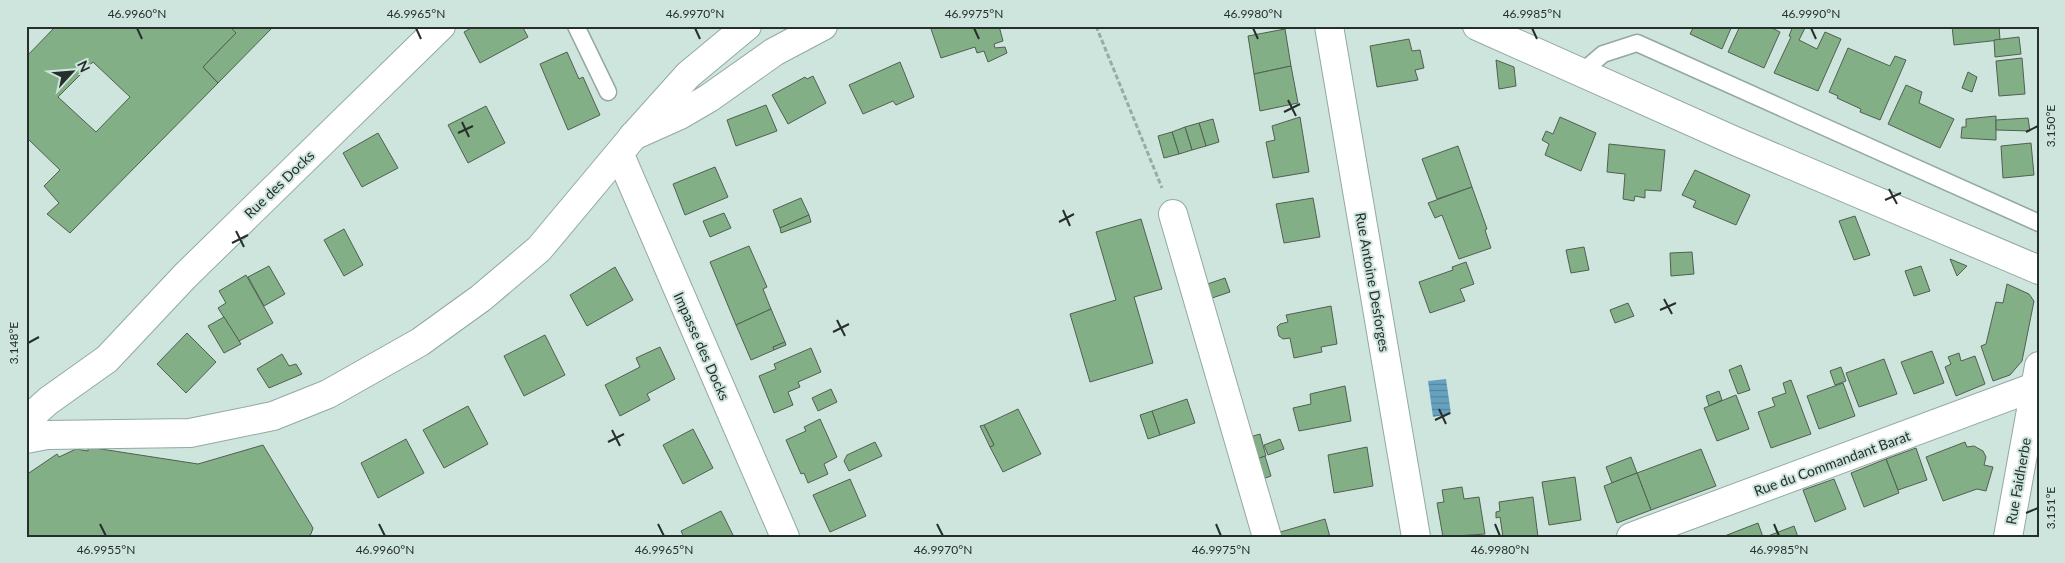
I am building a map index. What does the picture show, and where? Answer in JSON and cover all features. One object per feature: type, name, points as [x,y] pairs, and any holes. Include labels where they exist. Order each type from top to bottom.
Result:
[{"type":"street","name":"Rue des Docks","points":[[26,421],[48,401],[107,359],[185,276],[441,26]]},
{"type":"street","points":[[26,439],[47,435],[190,433],[273,416],[328,394],[420,342],[480,298],[538,250],[688,75],[747,26]]},
{"type":"street","points":[[627,146],[702,102],[774,52],[822,26]]},
{"type":"street","name":"Rue Antoine Desforges","points":[[1329,26],[1416,537]]},
{"type":"street","points":[[1477,26],[1735,141],[2039,270]]},
{"type":"street","name":"Impasse des Docks","points":[[627,146],[786,537]]},
{"type":"street","points":[[1172,214],[1267,537]]},
{"type":"street","name":"Rue du Commandant Barat","points":[[1631,537],[2036,377]]},
{"type":"street","name":"Rue Faidherbe","points":[[2008,537],[2036,377]]},
{"type":"lane","points":[[576,26],[608,92]]},
{"type":"lane","points":[[1582,72],[1603,54],[1637,43],[2039,223]]},
{"type":"path","points":[[1096,26],[1172,214]]},
{"type":"water","points":[[1446,379],[1451,414],[1433,417],[1428,381]]},
{"type":"building","points":[[56,26],[229,26],[236,33],[203,67],[218,83],[70,233],[47,214],[59,203],[44,186],[60,170],[26,137],[26,57]],"holes":[[[93,62],[130,97],[96,132],[58,97]]]},
{"type":"building","points":[[229,26],[274,26],[218,83],[203,67],[236,33]]},
{"type":"building","points":[[475,26],[522,26],[528,37],[480,63],[464,32]]},
{"type":"building","points":[[930,26],[968,26],[969,28],[999,26],[1003,41],[994,44],[995,48],[1005,47],[1007,53],[988,62],[984,51],[977,53],[975,47],[941,58]]},
{"type":"building","points":[[1694,26],[1732,26],[1722,49],[1690,34]]},
{"type":"building","points":[[1740,26],[1768,26],[1780,32],[1764,68],[1728,52]]},
{"type":"building","points":[[1793,26],[1806,26],[1799,40],[1817,49],[1825,32],[1841,39],[1818,91],[1774,73],[1791,37],[1789,36]]},
{"type":"building","points":[[1952,26],[1999,26],[2000,40],[1954,45]]},
{"type":"building","points":[[1285,29],[1291,66],[1254,74],[1248,36]]},
{"type":"building","points":[[2019,37],[2021,54],[1995,57],[1994,40]]},
{"type":"building","points":[[1409,39],[1412,51],[1420,50],[1424,68],[1415,70],[1418,80],[1377,87],[1370,46]]},
{"type":"building","points":[[1848,48],[1890,66],[1895,56],[1906,60],[1880,120],[1860,112],[1861,109],[1837,98],[1838,96],[1829,92]]},
{"type":"building","points":[[567,52],[579,79],[583,77],[600,115],[568,130],[540,64]]},
{"type":"building","points":[[2022,58],[2025,94],[1999,96],[1996,61]]},
{"type":"building","points":[[1496,60],[1514,67],[1516,86],[1499,89]]},
{"type":"building","points":[[900,62],[914,97],[896,105],[893,101],[863,114],[849,85]]},
{"type":"building","points":[[1291,66],[1298,103],[1260,111],[1254,74]]},
{"type":"building","points":[[1968,72],[1977,77],[1972,92],[1962,88]]},
{"type":"building","points":[[813,76],[826,103],[788,124],[772,95],[805,77],[807,79]]},
{"type":"building","points":[[1906,85],[1922,92],[1919,103],[1954,119],[1940,148],[1888,124]]},
{"type":"building","points":[[766,105],[777,131],[736,146],[727,120]]},
{"type":"building","points":[[486,106],[505,143],[468,163],[448,125]]},
{"type":"building","points":[[1996,116],[1996,140],[1961,138],[1962,127],[1966,127],[1966,119]]},
{"type":"building","points":[[1300,117],[1309,172],[1273,178],[1266,142],[1275,140],[1272,126]]},
{"type":"building","points":[[1560,117],[1596,133],[1581,171],[1545,155],[1549,144],[1542,140],[1546,131],[1553,134]]},
{"type":"building","points":[[2028,118],[2030,131],[1996,130],[1996,120]]},
{"type":"building","points":[[1213,119],[1219,142],[1206,146],[1199,123]]},
{"type":"building","points":[[1199,123],[1206,146],[1192,150],[1185,127]]},
{"type":"building","points":[[1185,127],[1192,150],[1179,154],[1172,132]]},
{"type":"building","points":[[1172,132],[1179,154],[1164,158],[1158,136]]},
{"type":"building","points":[[378,133],[398,168],[362,187],[343,153]]},
{"type":"building","points":[[2031,143],[2034,175],[2003,178],[2001,146]]},
{"type":"building","points":[[1609,144],[1665,150],[1661,191],[1645,190],[1645,198],[1635,196],[1634,201],[1623,199],[1625,174],[1607,172]]},
{"type":"building","points":[[1458,146],[1472,187],[1437,199],[1422,159]]},
{"type":"building","points":[[715,167],[728,197],[685,215],[673,184]]},
{"type":"building","points":[[1695,170],[1750,195],[1736,225],[1693,207],[1696,201],[1682,195]]},
{"type":"building","points":[[1472,187],[1487,229],[1485,230],[1491,248],[1459,259],[1442,215],[1435,218],[1428,203]]},
{"type":"building","points":[[801,198],[809,215],[780,228],[773,210]]},
{"type":"building","points":[[1313,198],[1320,237],[1284,243],[1276,204]]},
{"type":"building","points":[[724,213],[731,228],[710,237],[703,221]]},
{"type":"building","points":[[809,215],[811,222],[781,233],[780,228]]},
{"type":"building","points":[[1855,216],[1870,255],[1854,260],[1839,221]]},
{"type":"building","points":[[1141,219],[1162,289],[1134,297],[1153,363],[1090,382],[1070,314],[1116,300],[1096,232]]},
{"type":"building","points":[[344,229],[363,265],[344,276],[324,240]]},
{"type":"building","points":[[749,246],[767,287],[763,289],[771,309],[736,325],[710,262]]},
{"type":"building","points":[[1584,247],[1589,270],[1571,273],[1566,250]]},
{"type":"building","points":[[1692,252],[1694,274],[1671,276],[1670,253]]},
{"type":"building","points":[[1950,259],[1967,266],[1957,276]]},
{"type":"building","points":[[1466,262],[1474,284],[1460,289],[1465,301],[1430,313],[1419,282],[1453,270],[1452,267]]},
{"type":"building","points":[[269,266],[285,294],[264,306],[248,277]]},
{"type":"building","points":[[1921,266],[1930,291],[1914,296],[1905,271]]},
{"type":"building","points":[[615,267],[633,300],[587,326],[570,295]]},
{"type":"building","points":[[246,275],[273,323],[239,341],[218,308],[226,303],[219,291]]},
{"type":"building","points":[[1225,278],[1230,292],[1206,300],[1202,286]]},
{"type":"building","points":[[2007,284],[2029,294],[2034,301],[2022,361],[2010,375],[1993,381],[1981,346],[1986,344],[1996,302],[2003,303]]},
{"type":"building","points":[[1628,303],[1634,316],[1615,323],[1610,310]]},
{"type":"building","points":[[1331,306],[1337,344],[1321,347],[1322,352],[1294,358],[1290,338],[1283,339],[1279,336],[1277,327],[1288,322],[1286,315]]},
{"type":"building","points":[[771,309],[785,342],[773,347],[774,350],[751,360],[736,325]]},
{"type":"building","points":[[224,317],[241,344],[224,353],[208,326]]},
{"type":"building","points":[[187,333],[216,362],[186,393],[157,364]]},
{"type":"building","points":[[545,335],[565,375],[524,396],[504,356]]},
{"type":"building","points":[[785,342],[786,345],[774,350],[773,347]]},
{"type":"building","points":[[660,347],[675,379],[647,394],[650,400],[620,416],[605,385],[640,367],[636,358]]},
{"type":"building","points":[[811,348],[821,372],[798,382],[800,387],[788,392],[793,405],[774,413],[759,376],[776,369],[774,364]]},
{"type":"building","points":[[1932,351],[1944,383],[1914,394],[1901,362]]},
{"type":"building","points":[[1959,353],[1961,361],[1975,356],[1985,384],[1956,396],[1945,367],[1951,364],[1948,357]]},
{"type":"building","points":[[282,354],[289,366],[296,364],[302,374],[269,388],[257,369]]},
{"type":"building","points":[[1884,359],[1897,394],[1859,407],[1846,373]]},
{"type":"building","points":[[1741,365],[1750,390],[1738,394],[1729,370]]},
{"type":"building","points":[[1841,367],[1846,381],[1835,385],[1830,371]]},
{"type":"building","points":[[1791,380],[1811,434],[1771,448],[1758,412],[1775,406],[1772,398],[1786,393],[1783,383]]},
{"type":"building","points":[[1843,383],[1855,416],[1819,429],[1807,396]]},
{"type":"building","points":[[1345,386],[1351,421],[1299,431],[1293,408],[1311,404],[1310,394]]},
{"type":"building","points":[[831,389],[837,402],[818,411],[812,398]]},
{"type":"building","points":[[1719,391],[1722,400],[1709,406],[1706,396]]},
{"type":"building","points":[[1736,395],[1749,429],[1717,441],[1704,408]]},
{"type":"building","points":[[1187,399],[1195,423],[1160,435],[1152,411]]},
{"type":"building","points":[[468,406],[488,444],[444,468],[423,430]]},
{"type":"building","points":[[1018,409],[1041,454],[1003,472],[990,447],[994,445],[984,425]]},
{"type":"building","points":[[1152,411],[1160,435],[1148,439],[1140,415]]},
{"type":"building","points":[[820,419],[837,457],[824,464],[828,474],[808,483],[804,473],[801,474],[786,440],[806,431],[804,427]]},
{"type":"building","points":[[984,425],[994,445],[990,447],[980,426]]},
{"type":"building","points":[[693,429],[713,468],[683,484],[663,445]]},
{"type":"building","points":[[1260,434],[1266,456],[1257,459],[1250,437]]},
{"type":"building","points":[[406,439],[424,473],[378,498],[361,463]]},
{"type":"building","points":[[1280,439],[1284,449],[1268,455],[1264,445]]},
{"type":"building","points":[[875,442],[882,456],[849,471],[844,461],[847,455]]},
{"type":"building","points":[[1965,442],[1967,447],[1974,446],[1983,451],[1986,457],[1984,465],[1993,467],[1986,491],[1977,489],[1943,501],[1926,457]]},
{"type":"building","points":[[263,445],[313,528],[311,534],[307,537],[26,537],[26,475],[57,454],[59,457],[76,449],[88,451],[88,447],[198,464]]},
{"type":"building","points":[[1367,447],[1373,486],[1334,493],[1328,455]]},
{"type":"building","points":[[1916,448],[1927,480],[1898,490],[1886,459]]},
{"type":"building","points":[[1701,449],[1716,486],[1651,510],[1637,473]]},
{"type":"building","points":[[1265,456],[1271,476],[1260,480],[1254,460]]},
{"type":"building","points":[[1631,457],[1637,473],[1612,483],[1606,467]]},
{"type":"building","points":[[1886,459],[1899,493],[1864,507],[1851,473]]},
{"type":"building","points":[[1637,473],[1651,510],[1617,523],[1604,486]]},
{"type":"building","points":[[1575,477],[1581,520],[1549,525],[1542,482]]},
{"type":"building","points":[[850,479],[866,516],[830,532],[813,495]]},
{"type":"building","points":[[1834,479],[1846,509],[1815,522],[1803,490]]},
{"type":"building","points":[[1462,487],[1464,499],[1479,497],[1485,534],[1443,537],[1437,503],[1444,502],[1442,490]]},
{"type":"building","points":[[1533,497],[1538,537],[1503,537],[1500,517],[1496,518],[1496,512],[1500,511],[1499,502]]},
{"type":"building","points":[[721,511],[734,537],[684,537],[681,531]]},
{"type":"building","points":[[1325,519],[1330,537],[1278,537],[1277,533]]},
{"type":"building","points":[[1758,523],[1763,537],[1722,537]]},
{"type":"building","points":[[1794,526],[1798,537],[1768,537],[1768,536]]}]
